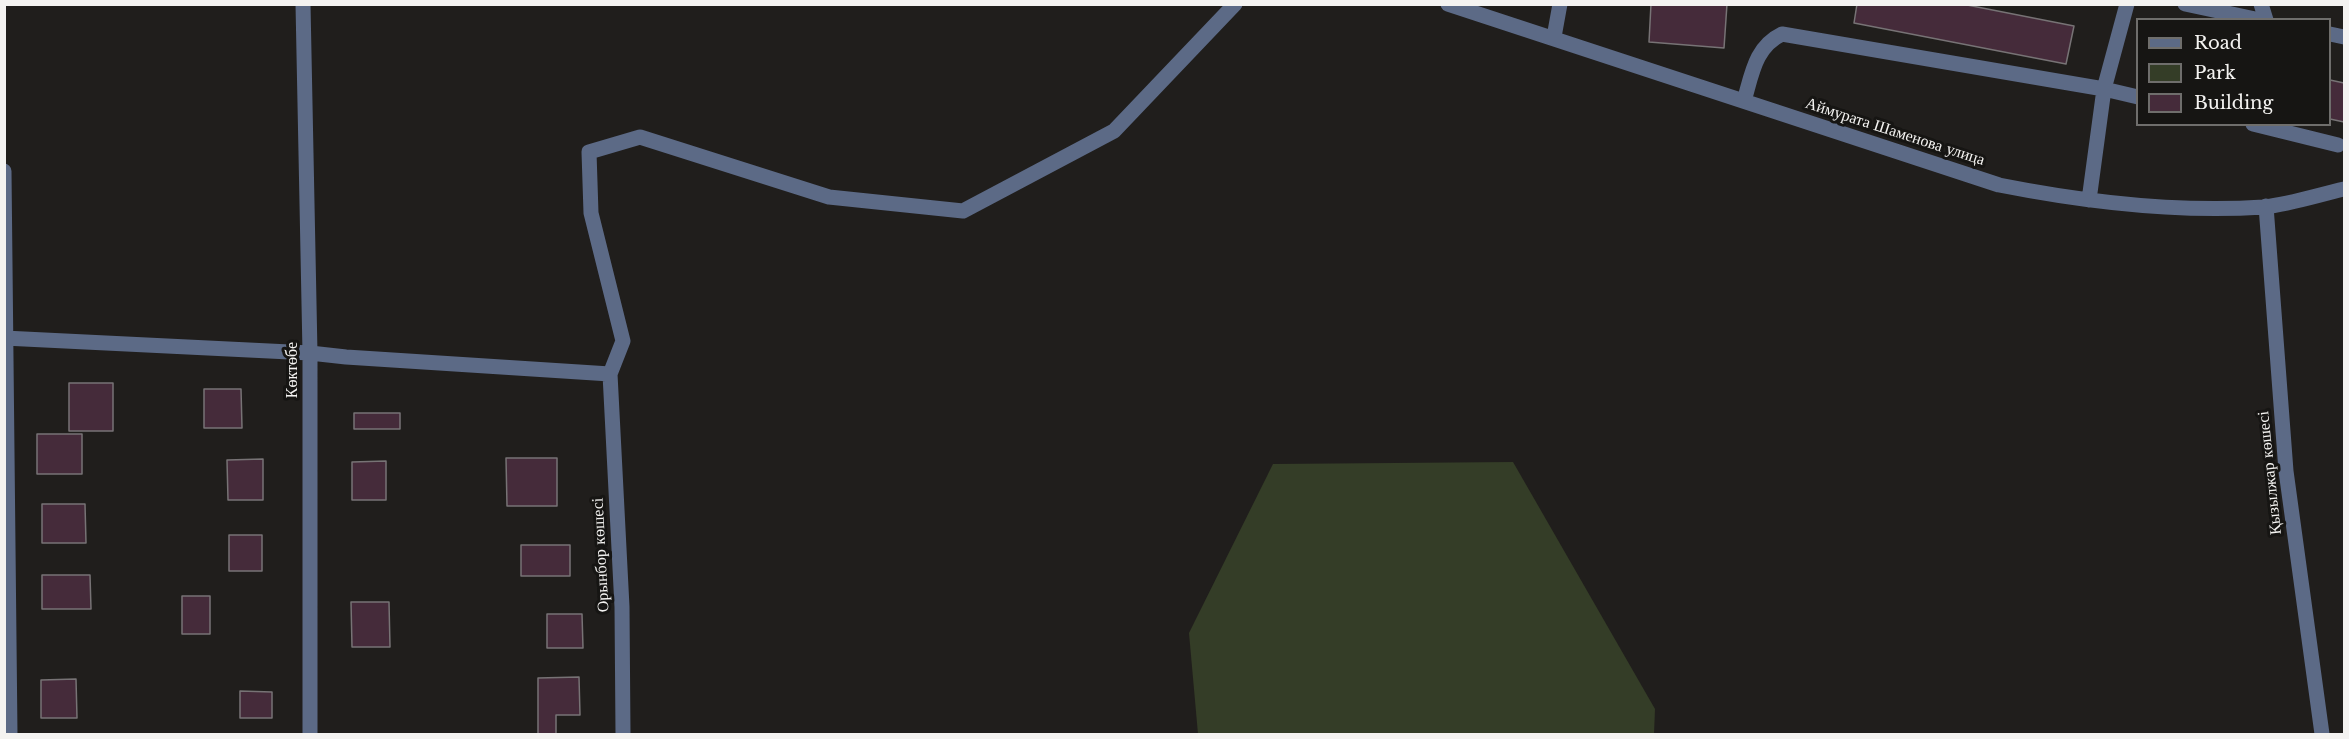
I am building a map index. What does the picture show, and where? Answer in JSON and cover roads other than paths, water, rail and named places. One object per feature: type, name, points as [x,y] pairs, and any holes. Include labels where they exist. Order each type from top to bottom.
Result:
[{"type":"street","name":"Көктөбе","points":[[303,4],[310,352],[310,735]]},
{"type":"street","points":[[6,338],[310,352],[346,357],[610,374],[623,341],[591,213],[589,152],[640,137],[829,197],[963,211],[1114,131],[1235,4]]},
{"type":"street","name":"Аймурата Шаменова улица","points":[[1448,4],[1999,185],[2089,200],[2197,207],[2266,206],[2344,189]]},
{"type":"street","points":[[1554,37],[1560,4]]},
{"type":"street","points":[[2089,200],[2104,89],[2127,4]]},
{"type":"street","points":[[2185,4],[2251,18]]},
{"type":"street","points":[[1744,101],[1758,56],[1769,40],[1782,34],[2104,89],[2136,97]]},
{"type":"street","points":[[2261,126],[2338,145]]},
{"type":"street","points":[[4,171],[9,735]]},
{"type":"street","name":"Қызылжар көшесі","points":[[2266,206],[2286,471],[2322,735]]},
{"type":"street","name":"Орынбор көшесі","points":[[610,374],[622,607],[623,735]]}]
